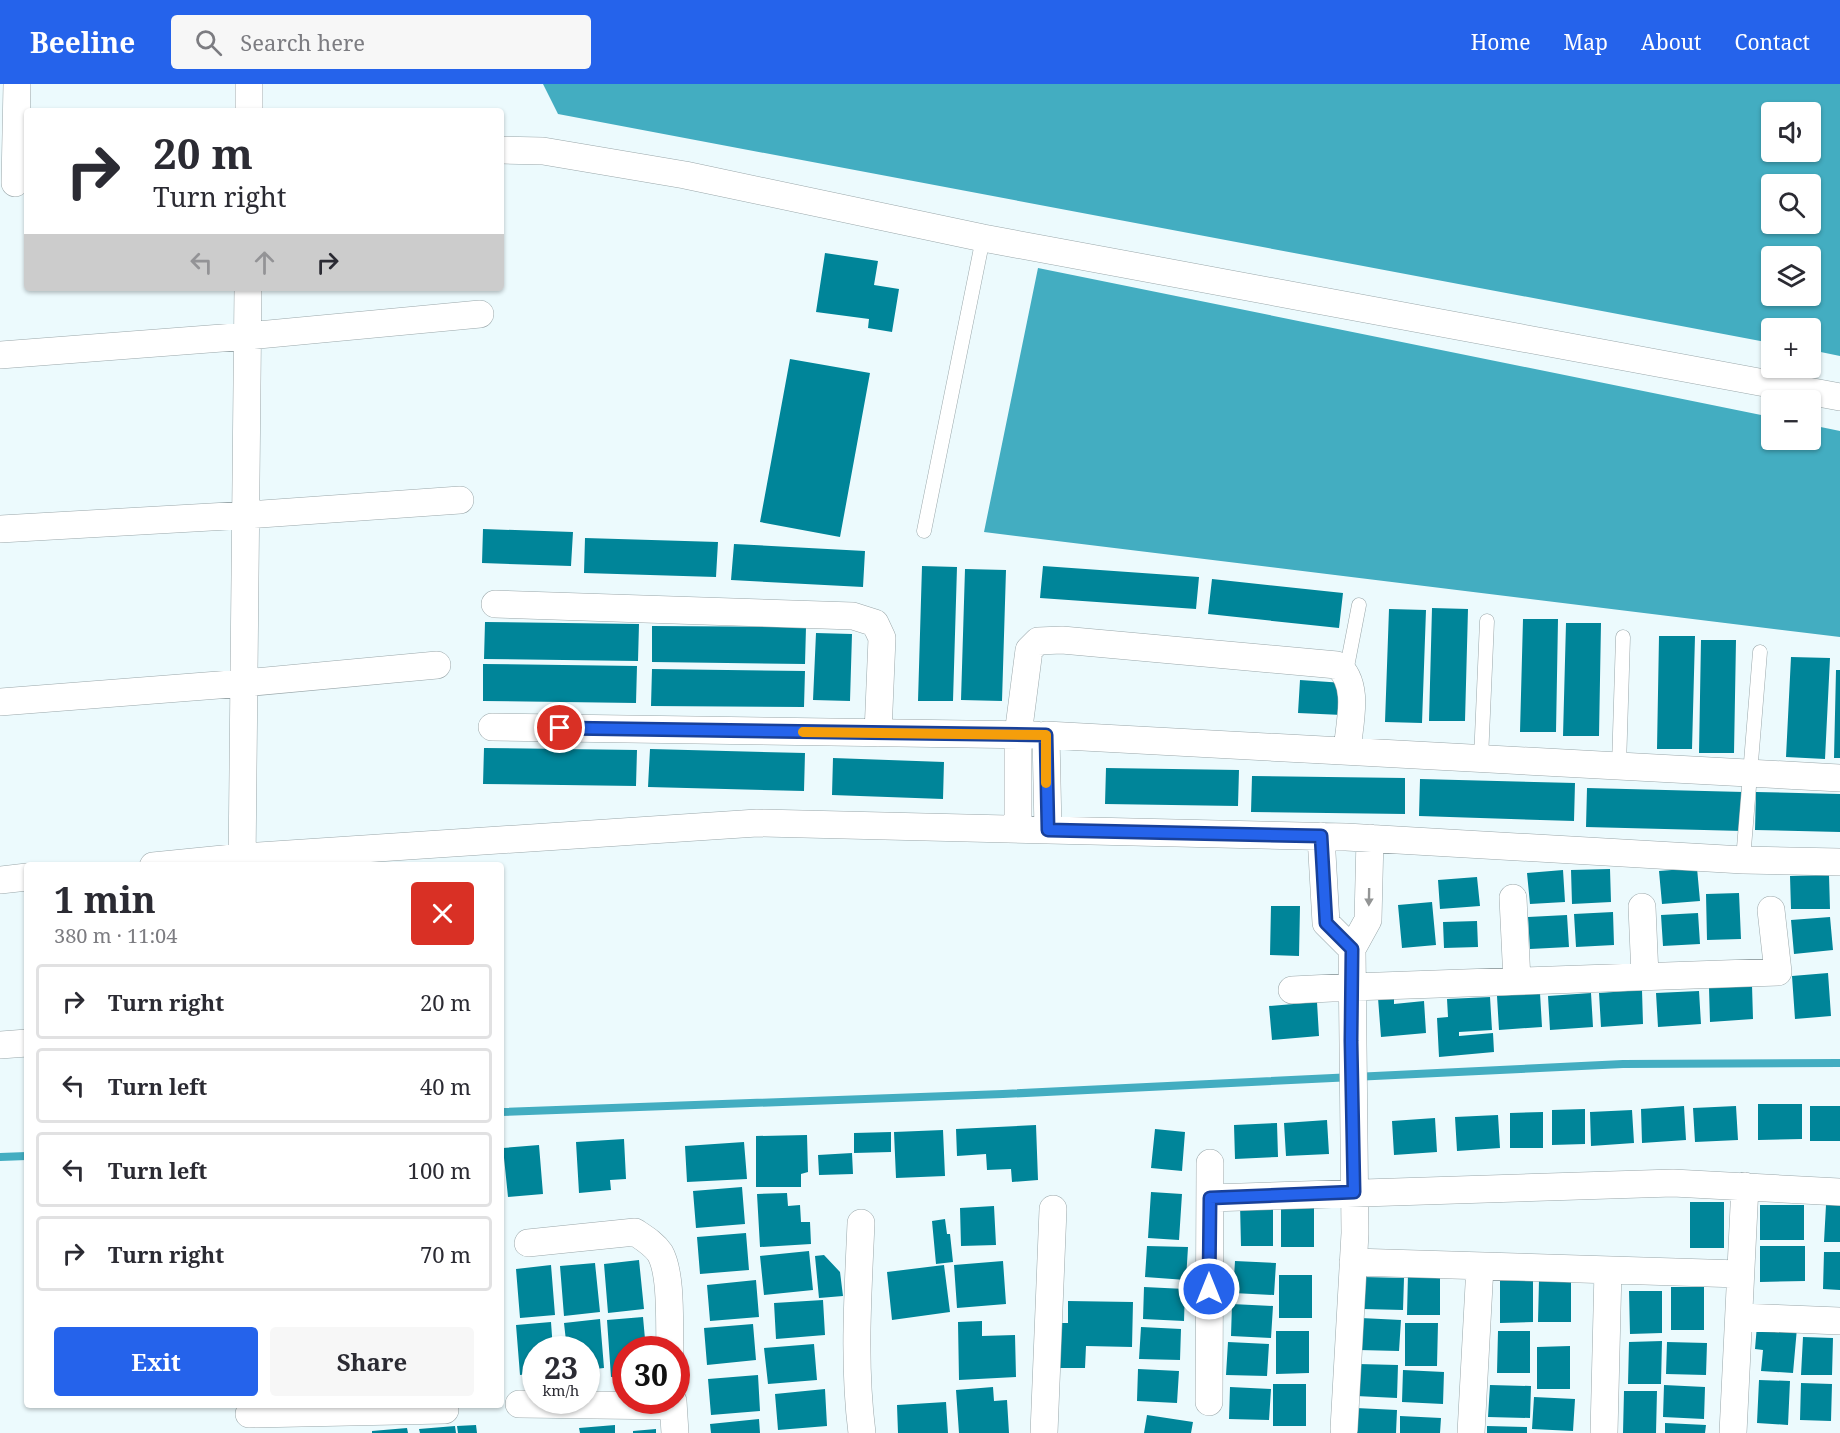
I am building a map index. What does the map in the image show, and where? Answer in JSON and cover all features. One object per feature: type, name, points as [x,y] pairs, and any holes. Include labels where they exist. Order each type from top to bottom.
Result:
[{"type":"street","points":[[14,183],[17,84]]},
{"type":"street","points":[[249,84],[249,108]]},
{"type":"street","points":[[504,150],[543,151],[685,176],[983,238],[1840,397]]},
{"type":"street","points":[[242,861],[248,291]]},
{"type":"street","points":[[0,356],[480,314]]},
{"type":"street","points":[[0,529],[460,500]]},
{"type":"street","points":[[495,604],[853,616],[875,622],[882,638],[878,734]]},
{"type":"street","points":[[1018,829],[1018,735],[1029,650],[1038,641],[1062,640],[1337,665],[1346,672],[1350,683],[1352,702],[1347,751]]},
{"type":"street","points":[[0,702],[437,665]]},
{"type":"street","points":[[492,727],[1046,735],[1840,778]]},
{"type":"street","points":[[1046,735],[1048,830]]},
{"type":"street","points":[[224,862],[379,857],[757,823],[1321,836],[1743,860],[1840,862]]},
{"type":"street","points":[[1321,836],[1326,923],[1352,949]]},
{"type":"street","points":[[1344,1429],[1353,1262],[1352,949],[1368,920],[1370,838]]},
{"type":"street","points":[[0,880],[24,877]]},
{"type":"street","points":[[1513,897],[1517,981]]},
{"type":"street","points":[[1642,907],[1645,976]]},
{"type":"street","points":[[1292,990],[1778,972],[1771,910]]},
{"type":"street","points":[[0,1045],[24,1043]]},
{"type":"street","points":[[1209,1402],[1210,1163]]},
{"type":"street","points":[[1210,1198],[1673,1183],[1840,1192]]},
{"type":"street","points":[[1733,1433],[1745,1186]]},
{"type":"street","points":[[1044,1433],[1053,1209]]},
{"type":"street","points":[[861,1223],[856,1340],[862,1433]]},
{"type":"street","points":[[528,1243],[635,1232],[650,1242],[659,1253],[666,1270],[669,1336]]},
{"type":"street","points":[[1353,1262],[1740,1274]]},
{"type":"street","points":[[1471,1433],[1480,1266]]},
{"type":"street","points":[[1604,1433],[1608,1270]]},
{"type":"street","points":[[1738,1317],[1840,1321]]},
{"type":"street","points":[[519,1404],[612,1403]]},
{"type":"street","points":[[249,1417],[445,1410]]},
{"type":"street","points":[[674,1414],[675,1433]]},
{"type":"lane","points":[[924,531],[983,238]]},
{"type":"lane","points":[[1346,672],[1359,605]]},
{"type":"lane","points":[[1481,759],[1487,621]]},
{"type":"lane","points":[[1619,766],[1623,637]]},
{"type":"lane","points":[[1743,860],[1760,652]]},
{"type":"water","points":[[543,84],[1840,84],[1840,356],[1821,352],[1821,318],[1761,318],[1761,341],[558,114]]},
{"type":"water","points":[[1038,268],[1761,415],[1761,450],[1821,450],[1821,427],[1840,431],[1840,637],[984,532]]},
{"type":"building","points":[[825,253],[878,261],[874,285],[899,289],[892,332],[868,328],[869,319],[816,312]]},
{"type":"building","points":[[790,359],[870,373],[840,537],[760,522]]},
{"type":"building","points":[[483,529],[573,532],[571,566],[482,563]]},
{"type":"building","points":[[585,538],[718,542],[716,577],[584,573]]},
{"type":"building","points":[[734,544],[865,551],[863,587],[731,580]]},
{"type":"building","points":[[922,566],[957,567],[953,701],[918,701]]},
{"type":"building","points":[[1043,566],[1199,577],[1196,609],[1040,598]]},
{"type":"building","points":[[965,569],[1006,570],[1002,701],[961,700]]},
{"type":"building","points":[[1212,579],[1343,593],[1339,628],[1208,614]]},
{"type":"building","points":[[1432,608],[1468,609],[1465,721],[1429,721]]},
{"type":"building","points":[[1389,609],[1426,610],[1422,723],[1385,722]]},
{"type":"building","points":[[1523,619],[1558,619],[1556,732],[1520,732]]},
{"type":"building","points":[[485,622],[639,624],[638,661],[484,659]]},
{"type":"building","points":[[1566,623],[1601,623],[1599,736],[1563,736]]},
{"type":"building","points":[[652,626],[806,627],[805,664],[652,662]]},
{"type":"building","points":[[816,633],[852,634],[850,701],[813,700]]},
{"type":"building","points":[[1659,636],[1695,636],[1692,749],[1657,749]]},
{"type":"building","points":[[1701,640],[1736,640],[1734,753],[1699,753]]},
{"type":"building","points":[[1791,657],[1830,658],[1825,759],[1786,757]]},
{"type":"building","points":[[483,664],[637,666],[636,703],[483,701]]},
{"type":"building","points":[[652,669],[805,671],[804,707],[651,706]]},
{"type":"building","points":[[1836,670],[1840,670],[1840,758],[1834,758]]},
{"type":"building","points":[[1300,680],[1344,683],[1342,715],[1298,713]]},
{"type":"building","points":[[484,748],[637,750],[636,786],[483,784]]},
{"type":"building","points":[[650,749],[805,753],[804,791],[648,787]]},
{"type":"building","points":[[833,758],[944,762],[943,799],[832,795]]},
{"type":"building","points":[[1106,768],[1239,770],[1238,806],[1105,804]]},
{"type":"building","points":[[1252,776],[1405,778],[1405,814],[1251,812]]},
{"type":"building","points":[[1420,779],[1575,783],[1574,821],[1419,816]]},
{"type":"building","points":[[1587,788],[1744,792],[1743,831],[1586,827]]},
{"type":"building","points":[[1756,792],[1840,794],[1840,832],[1755,830]]},
{"type":"building","points":[[1697,868],[1700,901],[1662,904],[1659,871]]},
{"type":"building","points":[[1610,869],[1611,902],[1572,904],[1571,870]]},
{"type":"building","points":[[1563,870],[1565,902],[1530,904],[1527,873]]},
{"type":"building","points":[[1829,875],[1830,909],[1791,909],[1790,876]]},
{"type":"building","points":[[1477,877],[1480,906],[1440,909],[1438,880]]},
{"type":"building","points":[[1739,893],[1741,939],[1707,940],[1706,894]]},
{"type":"building","points":[[1432,902],[1436,945],[1402,948],[1398,905]]},
{"type":"building","points":[[1271,906],[1300,906],[1299,956],[1270,955]]},
{"type":"building","points":[[1613,912],[1614,945],[1576,947],[1574,914]]},
{"type":"building","points":[[1698,913],[1700,944],[1663,946],[1661,915]]},
{"type":"building","points":[[1567,915],[1569,947],[1530,949],[1528,917]]},
{"type":"building","points":[[1830,917],[1833,950],[1794,954],[1791,920]]},
{"type":"building","points":[[1477,921],[1478,947],[1444,948],[1443,922]]},
{"type":"building","points":[[1828,973],[1831,1016],[1795,1019],[1792,976]]},
{"type":"building","points":[[1752,985],[1753,1019],[1710,1022],[1709,988]]},
{"type":"building","points":[[1642,990],[1643,1024],[1601,1027],[1599,993]]},
{"type":"building","points":[[1699,991],[1701,1024],[1658,1027],[1656,993]]},
{"type":"building","points":[[1540,993],[1542,1027],[1499,1030],[1497,996]]},
{"type":"building","points":[[1591,993],[1593,1027],[1550,1030],[1548,996]]},
{"type":"building","points":[[1394,997],[1394,1004],[1424,1001],[1426,1033],[1381,1037],[1378,998]]},
{"type":"building","points":[[1490,997],[1492,1030],[1459,1032],[1459,1036],[1493,1033],[1494,1052],[1439,1057],[1437,1018],[1448,1017],[1447,999]]},
{"type":"building","points":[[1317,1002],[1319,1036],[1272,1040],[1269,1006]]},
{"type":"building","points":[[1758,1104],[1802,1104],[1802,1139],[1758,1140]]},
{"type":"building","points":[[1684,1106],[1686,1140],[1642,1143],[1641,1109]]},
{"type":"building","points":[[1736,1106],[1738,1140],[1695,1142],[1693,1108]]},
{"type":"building","points":[[1810,1106],[1840,1106],[1840,1141],[1810,1141]]},
{"type":"building","points":[[1585,1109],[1585,1144],[1552,1145],[1552,1110]]},
{"type":"building","points":[[1632,1110],[1634,1143],[1591,1146],[1590,1112]]},
{"type":"building","points":[[1543,1112],[1543,1148],[1510,1148],[1510,1113]]},
{"type":"building","points":[[1498,1115],[1500,1148],[1457,1151],[1455,1117]]},
{"type":"building","points":[[1435,1118],[1437,1152],[1394,1155],[1392,1121]]},
{"type":"building","points":[[1327,1120],[1329,1154],[1286,1156],[1284,1123]]},
{"type":"building","points":[[1277,1123],[1278,1157],[1235,1159],[1234,1125]]},
{"type":"building","points":[[1036,1125],[1038,1180],[1012,1182],[1011,1169],[987,1170],[986,1154],[957,1156],[956,1129]]},
{"type":"building","points":[[1155,1129],[1185,1132],[1182,1171],[1151,1168]]},
{"type":"building","points":[[943,1130],[945,1176],[896,1178],[894,1132]]},
{"type":"building","points":[[891,1132],[891,1152],[854,1153],[854,1133]]},
{"type":"building","points":[[807,1135],[808,1172],[801,1174],[801,1187],[756,1187],[756,1136]]},
{"type":"building","points":[[624,1139],[626,1179],[610,1180],[611,1190],[579,1193],[576,1142]]},
{"type":"building","points":[[744,1142],[747,1179],[687,1182],[685,1146]]},
{"type":"building","points":[[539,1145],[543,1194],[508,1197],[504,1148]]},
{"type":"building","points":[[852,1153],[853,1174],[819,1175],[818,1155]]},
{"type":"building","points":[[742,1187],[745,1224],[696,1228],[693,1191]]},
{"type":"building","points":[[1151,1192],[1182,1194],[1179,1240],[1148,1238]]},
{"type":"building","points":[[787,1193],[788,1206],[800,1205],[801,1222],[810,1222],[811,1244],[760,1247],[757,1194]]},
{"type":"building","points":[[1690,1202],[1724,1202],[1724,1248],[1690,1248]]},
{"type":"building","points":[[1240,1204],[1273,1204],[1273,1246],[1241,1246]]},
{"type":"building","points":[[1281,1205],[1314,1205],[1314,1247],[1281,1247]]},
{"type":"building","points":[[1760,1205],[1804,1205],[1804,1240],[1760,1240]]},
{"type":"building","points":[[1826,1205],[1840,1205],[1840,1242],[1824,1242]]},
{"type":"building","points":[[994,1206],[996,1245],[961,1246],[960,1208]]},
{"type":"building","points":[[945,1219],[947,1234],[950,1234],[953,1262],[936,1264],[932,1221]]},
{"type":"building","points":[[746,1233],[749,1270],[700,1274],[697,1237]]},
{"type":"building","points":[[1147,1246],[1188,1247],[1186,1280],[1145,1277]]},
{"type":"building","points":[[1760,1246],[1805,1246],[1805,1281],[1760,1282]]},
{"type":"building","points":[[809,1251],[813,1290],[764,1295],[760,1256]]},
{"type":"building","points":[[1824,1252],[1840,1252],[1840,1290],[1823,1289]]},
{"type":"building","points":[[824,1255],[840,1272],[843,1296],[819,1298],[815,1256]]},
{"type":"building","points":[[639,1260],[644,1309],[608,1313],[604,1264]]},
{"type":"building","points":[[1003,1261],[1006,1304],[957,1308],[954,1265]]},
{"type":"building","points":[[1235,1261],[1276,1263],[1274,1295],[1233,1293]]},
{"type":"building","points":[[595,1263],[600,1312],[564,1316],[560,1266]]},
{"type":"building","points":[[551,1265],[555,1315],[520,1318],[516,1269]]},
{"type":"building","points":[[944,1265],[950,1312],[892,1320],[887,1272]]},
{"type":"building","points":[[1440,1272],[1440,1315],[1407,1315],[1408,1273]]},
{"type":"building","points":[[1279,1275],[1312,1275],[1312,1318],[1279,1318]]},
{"type":"building","points":[[1363,1277],[1404,1278],[1403,1310],[1362,1309]]},
{"type":"building","points":[[756,1280],[759,1317],[710,1321],[707,1285]]},
{"type":"building","points":[[1500,1280],[1533,1280],[1533,1322],[1500,1323]]},
{"type":"building","points":[[1539,1280],[1571,1280],[1571,1322],[1538,1322]]},
{"type":"building","points":[[1144,1287],[1185,1289],[1184,1321],[1143,1319]]},
{"type":"building","points":[[1671,1287],[1704,1287],[1704,1330],[1671,1330]]},
{"type":"building","points":[[1629,1291],[1662,1291],[1662,1333],[1630,1334]]},
{"type":"building","points":[[823,1300],[825,1335],[776,1339],[774,1303]]},
{"type":"building","points":[[1068,1301],[1133,1302],[1132,1347],[1086,1346],[1085,1368],[1055,1368],[1055,1323],[1068,1323]]},
{"type":"building","points":[[1232,1304],[1273,1306],[1271,1338],[1231,1336]]},
{"type":"building","points":[[643,1317],[645,1336],[612,1336],[612,1377],[611,1377],[607,1320]]},
{"type":"building","points":[[1361,1318],[1401,1320],[1399,1351],[1359,1350]]},
{"type":"building","points":[[600,1319],[604,1368],[600,1368],[600,1336],[565,1336],[564,1323]]},
{"type":"building","points":[[982,1321],[982,1336],[1015,1335],[1016,1377],[959,1380],[958,1322]]},
{"type":"building","points":[[551,1322],[552,1336],[522,1336],[522,1375],[520,1375],[516,1325]]},
{"type":"building","points":[[1405,1323],[1438,1323],[1437,1366],[1405,1366]]},
{"type":"building","points":[[753,1324],[756,1360],[707,1365],[704,1328]]},
{"type":"building","points":[[1757,1325],[1797,1328],[1793,1373],[1761,1371],[1763,1350],[1755,1349]]},
{"type":"building","points":[[1141,1327],[1181,1329],[1180,1360],[1139,1359]]},
{"type":"building","points":[[1276,1331],[1309,1331],[1309,1373],[1276,1374]]},
{"type":"building","points":[[1498,1331],[1530,1331],[1530,1373],[1497,1373]]},
{"type":"building","points":[[1803,1337],[1833,1338],[1832,1375],[1801,1375]]},
{"type":"building","points":[[1662,1341],[1661,1384],[1628,1384],[1629,1342]]},
{"type":"building","points":[[1228,1342],[1269,1344],[1267,1376],[1226,1375]]},
{"type":"building","points":[[1667,1342],[1707,1343],[1706,1375],[1666,1374]]},
{"type":"building","points":[[814,1344],[817,1380],[768,1384],[764,1348]]},
{"type":"building","points":[[1570,1346],[1570,1389],[1537,1389],[1537,1347]]},
{"type":"building","points":[[1358,1364],[1398,1365],[1397,1398],[1356,1396]]},
{"type":"building","points":[[1138,1369],[1179,1371],[1177,1403],[1137,1401]]},
{"type":"building","points":[[1403,1370],[1444,1372],[1443,1404],[1402,1402]]},
{"type":"building","points":[[758,1375],[760,1411],[711,1415],[708,1379]]},
{"type":"building","points":[[1759,1380],[1790,1381],[1788,1425],[1757,1423]]},
{"type":"building","points":[[1801,1383],[1832,1384],[1831,1421],[1800,1420]]},
{"type":"building","points":[[1273,1384],[1306,1384],[1306,1426],[1273,1426]]},
{"type":"building","points":[[1490,1385],[1531,1386],[1530,1418],[1488,1417]]},
{"type":"building","points":[[1664,1385],[1705,1387],[1704,1419],[1663,1417]]},
{"type":"building","points":[[993,1387],[994,1401],[1007,1400],[1009,1433],[959,1433],[956,1390]]},
{"type":"building","points":[[1230,1387],[1271,1389],[1269,1420],[1229,1419]]},
{"type":"building","points":[[825,1389],[827,1426],[778,1430],[775,1394]]},
{"type":"building","points":[[1624,1391],[1657,1391],[1656,1433],[1623,1433]]},
{"type":"building","points":[[1534,1397],[1575,1399],[1573,1431],[1532,1429]]},
{"type":"building","points":[[946,1402],[948,1433],[898,1433],[897,1405]]},
{"type":"building","points":[[1356,1408],[1397,1410],[1396,1433],[1355,1433]]},
{"type":"building","points":[[1147,1415],[1193,1422],[1191,1433],[1144,1433]]},
{"type":"building","points":[[1400,1416],[1441,1418],[1440,1433],[1400,1433]]},
{"type":"building","points":[[759,1419],[760,1433],[711,1433],[710,1424]]},
{"type":"building","points":[[1665,1423],[1706,1425],[1705,1433],[1665,1433]]},
{"type":"building","points":[[476,1425],[477,1433],[458,1433],[457,1426]]},
{"type":"building","points":[[615,1425],[615,1433],[580,1433],[579,1428]]},
{"type":"building","points":[[455,1426],[456,1433],[420,1433],[419,1429]]},
{"type":"building","points":[[1487,1426],[1527,1427],[1527,1433],[1487,1433]]},
{"type":"building","points":[[407,1428],[408,1433],[372,1433],[372,1431]]},
{"type":"building","points":[[656,1429],[656,1433],[633,1433],[633,1431]]},
{"type":"waterway","points":[[504,1112],[1003,1094],[1623,1064],[1840,1063]]},
{"type":"waterway","points":[[0,1157],[24,1156]]},
{"type":"slow traffic","points":[[803,732],[1046,735],[1046,783]]},
{"type":"route","points":[[560,728],[1046,735],[1048,830],[1321,836],[1326,923],[1352,949],[1354,1192],[1210,1198],[1209,1289]]}]
